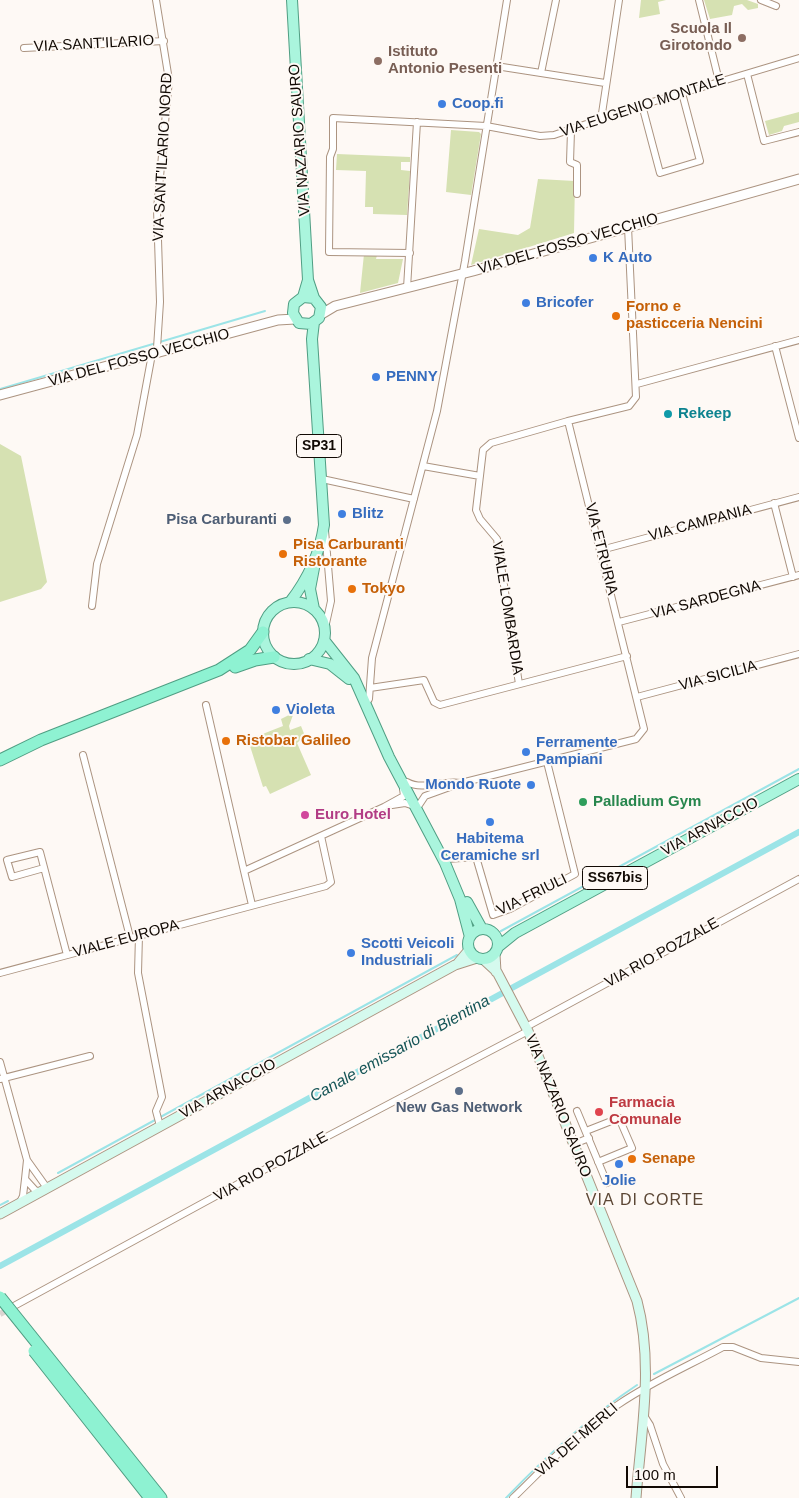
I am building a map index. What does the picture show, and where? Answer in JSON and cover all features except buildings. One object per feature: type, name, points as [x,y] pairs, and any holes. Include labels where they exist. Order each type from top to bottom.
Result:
[{"type":"highway","points":[[0,760],[41,740],[219,670],[250,650],[263,632]]},
{"type":"highway","points":[[0,764],[39,744],[173,694],[242,664],[274,657]]},
{"type":"highway","points":[[0,1297],[150,1498]]},
{"type":"highway","points":[[0,1309],[161,1498]]},
{"type":"main road","name":"VIA NAZARIO SAURO","points":[[292,0],[308,280],[303,297],[296,301],[293,308],[309,320]]},
{"type":"main road","name":"VIA NAZARIO SAURO","points":[[308,280],[317,301],[309,320],[312,339],[324,525],[310,590],[314,609],[325,628],[324,640]]},
{"type":"main road","points":[[303,297],[317,301]]},
{"type":"main road","name":"VIA NAZARIO SAURO","points":[[263,632],[270,614],[276,607],[290,602],[299,590],[317,552]]},
{"type":"main road","points":[[290,602],[303,603],[314,609]]},
{"type":"main road","points":[[263,632],[266,646],[274,657],[292,663],[309,659],[317,653],[324,640],[350,672],[395,767],[447,859],[473,915],[482,929]]},
{"type":"main road","points":[[309,659],[327,663],[337,668],[358,689]]},
{"type":"main road","points":[[380,733],[407,782],[451,877],[466,917],[470,937],[469,950],[480,959]]},
{"type":"main road","name":"VIA ARNACCIO","points":[[497,946],[515,933],[799,779]]},
{"type":"main road","points":[[470,937],[475,931],[489,930],[497,946]]},
{"type":"main road","name":"VIA NAZARIO SAURO","points":[[497,946],[498,974]]},
{"type":"main road","name":"SS67bis","points":[[480,959],[497,946]]},
{"type":"main road","name":"VIA ARNACCIO","points":[[455,965],[469,950]]},
{"type":"main road","name":"VIA NAZARIO SAURO","points":[[480,959],[498,974],[527,1029],[637,1300],[644,1336],[645,1388],[636,1498]]},
{"type":"main road","name":"VIA ARNACCIO","points":[[0,1214],[42,1188],[455,965],[480,959]]},
{"type":"street","name":"VIA SANT'ILARIO NORD","points":[[92,606],[97,564],[137,435],[158,337],[160,302],[157,210],[168,80],[164,41],[156,0]]},
{"type":"street","points":[[366,703],[370,688],[372,658],[437,411],[508,0]]},
{"type":"street","points":[[541,73],[556,0]]},
{"type":"street","points":[[601,120],[605,83],[619,0]]},
{"type":"street","points":[[699,0],[719,81]]},
{"type":"street","points":[[761,0],[776,6]]},
{"type":"street","name":"VIA SANT'ILARIO","points":[[24,48],[164,41]]},
{"type":"street","name":"VIA EUGENIO MONTALE","points":[[410,253],[329,252],[330,157],[333,149],[334,118],[486,126],[540,136],[571,131],[642,105],[799,58]]},
{"type":"street","points":[[496,66],[605,83]]},
{"type":"street","points":[[747,74],[764,141],[799,132]]},
{"type":"street","points":[[642,105],[660,173],[700,161],[682,93]]},
{"type":"street","points":[[407,288],[417,122]]},
{"type":"street","points":[[571,131],[570,162],[577,165],[577,194]]},
{"type":"street","name":"VIA DEL FOSSO VECCHIO","points":[[0,395],[154,351],[278,320],[309,320],[335,306],[461,274],[799,178]]},
{"type":"street","points":[[568,421],[632,404],[636,396],[637,384],[628,227]]},
{"type":"street","name":"VIA DEL FOSSO VECCHIO","points":[[317,301],[335,306]]},
{"type":"street","name":"VIA DEL FOSSO VECCHIO","points":[[278,320],[293,308]]},
{"type":"street","points":[[637,384],[799,340]]},
{"type":"street","points":[[775,346],[799,438]]},
{"type":"street","name":"VIALE LOMBARDIA","points":[[519,684],[497,539],[480,519],[476,510],[483,450],[487,445],[568,421]]},
{"type":"street","name":"VIA ETRURIA","points":[[417,806],[425,796],[461,783],[547,762],[640,736],[644,726],[568,421]]},
{"type":"street","points":[[423,466],[480,476]]},
{"type":"street","points":[[322,479],[414,499]]},
{"type":"street","name":"VIA CAMPANIA","points":[[601,550],[799,497]]},
{"type":"street","points":[[774,503],[796,576]]},
{"type":"street","name":"VIA NAZARIO SAURO","points":[[324,525],[327,540],[331,602],[325,628]]},
{"type":"street","name":"VIA SARDEGNA","points":[[619,622],[796,576]]},
{"type":"street","name":"VIA SICILIA","points":[[637,697],[799,654]]},
{"type":"street","points":[[370,688],[424,680],[436,705],[627,656]]},
{"type":"street","points":[[206,705],[252,905]]},
{"type":"street","points":[[83,755],[130,937]]},
{"type":"street","name":"VIA FRIULI","points":[[447,859],[476,857],[493,915],[510,909],[575,874],[547,762]]},
{"type":"street","points":[[244,871],[384,807],[404,795],[395,767]]},
{"type":"street","name":"VIA ETRURIA","points":[[407,782],[416,786],[448,782],[461,783]]},
{"type":"street","points":[[384,807],[403,803],[417,806]]},
{"type":"street","name":"VIALE EUROPA","points":[[0,973],[138,934],[326,886],[331,882],[321,836]]},
{"type":"street","points":[[44,868],[12,877],[8,860],[40,852],[67,955]]},
{"type":"street","name":"VIA RIO POZZALE","points":[[14,1306],[170,1224],[271,1166],[527,1029],[799,879]]},
{"type":"street","points":[[138,934],[138,973],[162,1097],[157,1114],[159,1124]]},
{"type":"street","points":[[2,1079],[90,1056]]},
{"type":"street","points":[[0,1062],[2,1079],[27,1160],[40,1178],[42,1188],[26,1183]]},
{"type":"street","points":[[578,1110],[607,1183]]},
{"type":"street","points":[[586,1131],[619,1118],[632,1148],[598,1162]]},
{"type":"street","points":[[574,1144],[589,1138]]},
{"type":"street","points":[[20,1203],[26,1183],[27,1160]]},
{"type":"street","name":"VIA DEI MERLI","points":[[513,1498],[591,1424],[619,1403],[728,1345],[761,1358],[799,1362]]},
{"type":"street","points":[[643,1413],[650,1425],[663,1464],[681,1498]]},
{"type":"green space","points":[[641,0],[666,0],[658,2],[660,14],[639,18]]},
{"type":"green space","points":[[704,0],[747,0],[758,4],[758,8],[748,10],[742,4],[734,6],[732,15],[710,19]]},
{"type":"green space","points":[[799,112],[799,122],[784,126],[782,131],[769,135],[765,121]]},
{"type":"green space","points":[[451,130],[479,132],[481,134],[471,195],[446,192]]},
{"type":"green space","points":[[337,154],[410,157],[410,162],[401,162],[401,170],[410,171],[407,215],[373,214],[373,207],[365,207],[366,171],[336,170]]},
{"type":"green space","points":[[538,179],[575,181],[574,233],[471,265],[479,229],[518,235],[530,228]]},
{"type":"green space","points":[[364,254],[377,255],[376,259],[403,259],[398,283],[360,293]]},
{"type":"green space","points":[[0,444],[21,456],[47,582],[41,589],[0,602]]},
{"type":"green space","points":[[289,706],[293,715],[289,726],[290,730],[301,726],[305,736],[297,743],[311,775],[270,794],[266,786],[263,787],[250,746],[255,737],[283,726],[281,719],[289,715]]},
{"type":"waterway","points":[[0,389],[265,311]]},
{"type":"waterway","points":[[501,931],[799,769]]},
{"type":"waterway","name":"Canale emissario di Bientina","points":[[0,1266],[799,832]]},
{"type":"waterway","points":[[58,1173],[457,955]]},
{"type":"waterway","points":[[0,1205],[8,1201]]},
{"type":"waterway","points":[[654,1374],[799,1298]]},
{"type":"waterway","points":[[506,1498],[568,1438],[637,1385]]},
{"type":"tunnel","points":[[0,1314],[11,1308]]},
{"type":"place","name":"Scuola Il Girotondo","points":[[742,38]]},
{"type":"place","name":"Istituto Antonio Pesenti","points":[[378,61]]},
{"type":"place","name":"Coop.fi","points":[[442,104]]},
{"type":"place","name":"K Auto","points":[[593,258]]},
{"type":"place","name":"Bricofer","points":[[526,303]]},
{"type":"place","name":"Forno e pasticceria Nencini","points":[[616,316]]},
{"type":"place","name":"PENNY","points":[[376,377]]},
{"type":"place","name":"Rekeep","points":[[668,414]]},
{"type":"place","name":"Blitz","points":[[342,514]]},
{"type":"place","name":"Pisa Carburanti","points":[[287,520]]},
{"type":"place","name":"Pisa Carburanti Ristorante","points":[[283,554]]},
{"type":"place","name":"Tokyo","points":[[352,589]]},
{"type":"place","name":"Violeta","points":[[276,710]]},
{"type":"place","name":"Ristobar Galileo","points":[[226,741]]},
{"type":"place","name":"Ferramente Pampiani","points":[[526,752]]},
{"type":"place","name":"Mondo Ruote","points":[[531,785]]},
{"type":"place","name":"Palladium Gym","points":[[583,802]]},
{"type":"place","name":"Euro Hotel","points":[[305,815]]},
{"type":"place","name":"Habitema Ceramiche srl","points":[[490,822]]},
{"type":"place","name":"Scotti Veicoli Industriali","points":[[351,953]]},
{"type":"place","name":"New Gas Network","points":[[459,1091]]},
{"type":"place","name":"Farmacia Comunale","points":[[599,1112]]},
{"type":"place","name":"Senape","points":[[632,1159]]},
{"type":"place","name":"Jolie","points":[[619,1164]]},
{"type":"district","name":"VIA DI CORTE","points":[[645,1201]]}]
